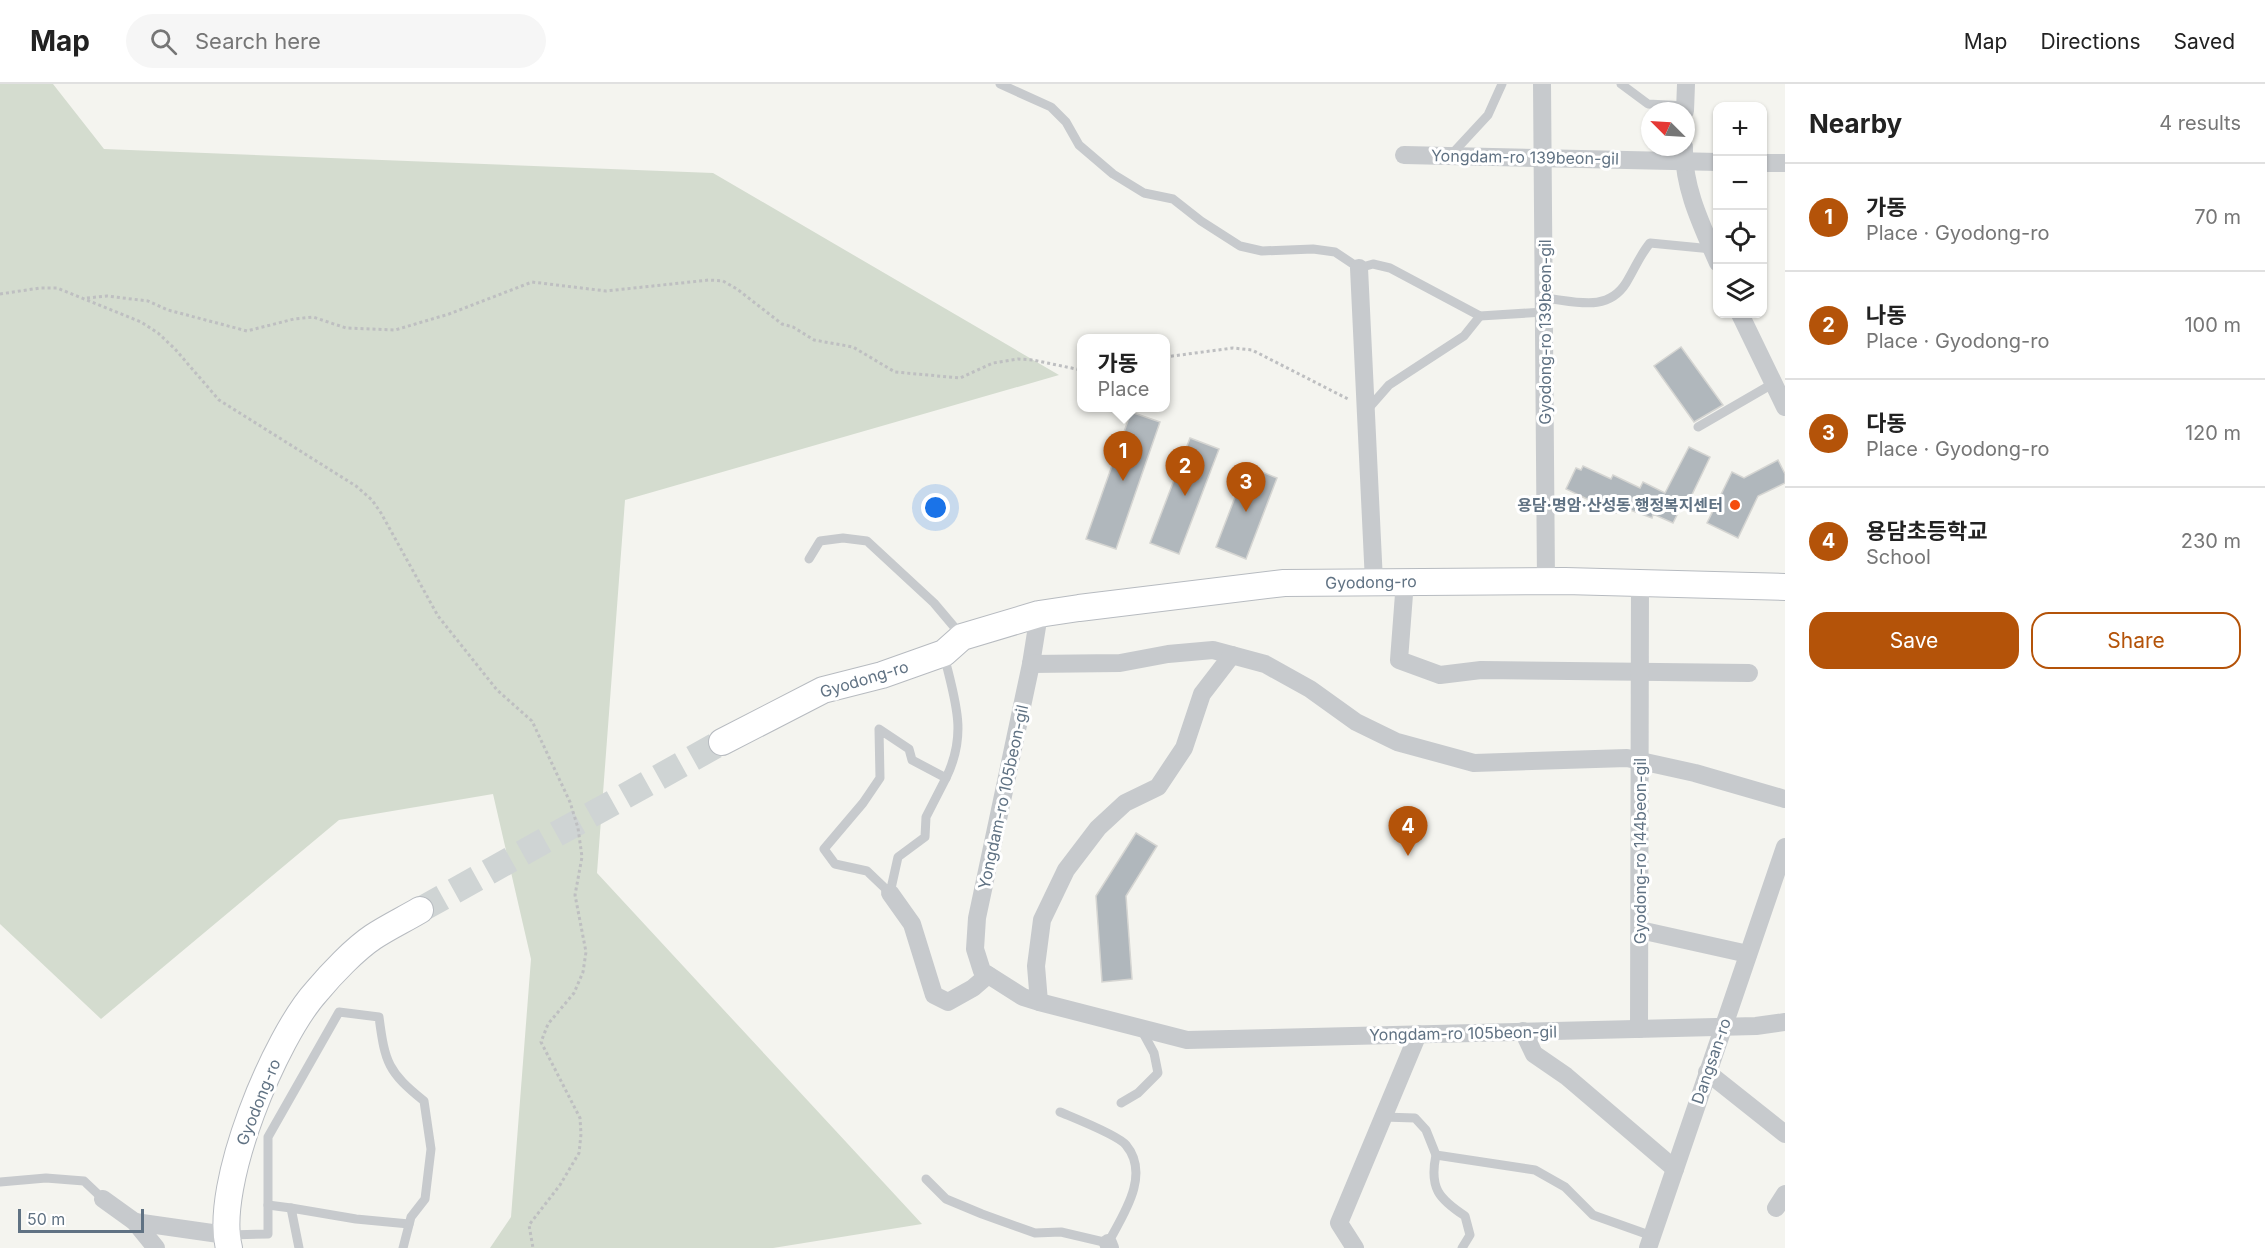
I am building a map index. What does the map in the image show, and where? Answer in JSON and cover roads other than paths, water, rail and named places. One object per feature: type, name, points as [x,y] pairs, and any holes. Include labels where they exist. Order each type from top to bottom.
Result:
[{"type":"street","name":"Gyodong-ro 139beon-gil","points":[[1542,84],[1546,581]]},
{"type":"street","points":[[1686,84],[1686,102]]},
{"type":"street","name":"Yongdam-ro 139beon-gil","points":[[1404,155],[1544,158],[1641,155]]},
{"type":"street","points":[[1684,156],[1695,210],[1713,251]]},
{"type":"street","name":"Yongdam-ro 139beon-gil","points":[[1692,156],[1713,161]]},
{"type":"street","points":[[1767,163],[1785,164]]},
{"type":"street","points":[[1359,268],[1374,582]]},
{"type":"street","points":[[1742,318],[1785,407]]},
{"type":"street","points":[[1405,581],[1399,660],[1440,675],[1481,670],[1749,673]]},
{"type":"street","name":"Gyodong-ro","points":[[722,742],[823,690],[882,675],[953,645],[1039,614],[1284,583],[1546,581],[1785,587]]},
{"type":"street","name":"Gyodong-ro 144beon-gil","points":[[1639,1029],[1640,583]]},
{"type":"street","name":"Yongdam-ro 105beon-gil","points":[[1039,614],[1031,664],[977,918],[975,948],[982,972],[1023,997],[1187,1040],[1723,1027],[1785,1022]]},
{"type":"street","points":[[1031,664],[1120,663],[1168,654],[1213,650],[1265,664],[1310,689],[1356,722],[1397,742],[1474,763],[1627,758],[1695,772],[1785,799]]},
{"type":"street","points":[[1039,1002],[1036,966],[1042,921],[1066,870],[1098,828],[1111,815],[1125,803],[1158,787],[1184,748],[1202,694],[1232,655]]},
{"type":"street","name":"Dangsan-ro","points":[[1650,1242],[1785,847]]},
{"type":"street","points":[[890,893],[912,924],[934,995],[948,1002],[973,988],[988,975]]},
{"type":"street","name":"Gyodong-ro","points":[[227,1242],[226,1201],[239,1150],[272,1063],[315,992],[371,938],[420,910]]},
{"type":"street","points":[[1640,930],[1748,954]]},
{"type":"street","points":[[1522,1031],[1534,1054],[1566,1076],[1675,1169]]},
{"type":"street","points":[[1355,1248],[1339,1223],[1418,1034]]},
{"type":"street","points":[[1707,1072],[1785,1134]]},
{"type":"street","points":[[103,1199],[135,1222],[156,1248]]},
{"type":"street","points":[[135,1222],[227,1242]]},
{"type":"lane","points":[[1000,84],[1051,107],[1065,122],[1079,145],[1113,174],[1144,193],[1173,199],[1201,221],[1240,246],[1262,251],[1313,249],[1335,252],[1359,268],[1373,264],[1390,268],[1480,316],[1544,305],[1600,303],[1612,300],[1625,285],[1650,243],[1713,256]]},
{"type":"lane","points":[[1450,156],[1488,115],[1502,84]]},
{"type":"lane","points":[[1621,84],[1644,102]]},
{"type":"lane","points":[[1366,411],[1389,385],[1464,336],[1480,316]]},
{"type":"lane","points":[[1698,427],[1774,383]]},
{"type":"lane","points":[[809,559],[820,541],[843,538],[867,541],[934,603],[953,645],[958,716],[957,756],[946,778],[926,817],[925,837],[898,857],[890,893],[867,872],[835,864],[824,849],[863,803],[880,778],[879,729],[909,749],[912,760],[946,778]]},
{"type":"lane","points":[[227,1242],[268,1234],[268,1137],[339,1012],[379,1017],[383,1048],[396,1078],[424,1101],[431,1149],[425,1199],[411,1217],[403,1248]]},
{"type":"lane","points":[[1121,1103],[1138,1093],[1158,1073],[1154,1053],[1141,1029]]},
{"type":"lane","points":[[926,1179],[946,1199],[982,1214],[1035,1233],[1061,1232],[1109,1246],[1135,1188],[1136,1165],[1126,1144],[1060,1112]]},
{"type":"lane","points":[[1383,1117],[1416,1118],[1426,1130],[1436,1155],[1432,1172],[1436,1190],[1446,1204],[1465,1216],[1470,1235],[1462,1248]]},
{"type":"lane","points":[[1436,1155],[1535,1170],[1565,1186],[1593,1215],[1650,1242]]},
{"type":"lane","points":[[0,1182],[46,1178],[84,1181],[103,1199]]},
{"type":"lane","points":[[268,1205],[356,1219],[409,1224]]},
{"type":"lane","points":[[291,1208],[298,1248]]},
{"type":"tunnel","points":[[420,910],[722,742]]},
{"type":"place","name":"가동","points":[[1123,481]]},
{"type":"place","name":"나동","points":[[1185,496]]},
{"type":"place","name":"용담·명암·산성동 행정복지센터","points":[[1735,505]]},
{"type":"place","name":"다동","points":[[1246,512]]},
{"type":"place","name":"용담초등학교","points":[[1408,856]]}]
